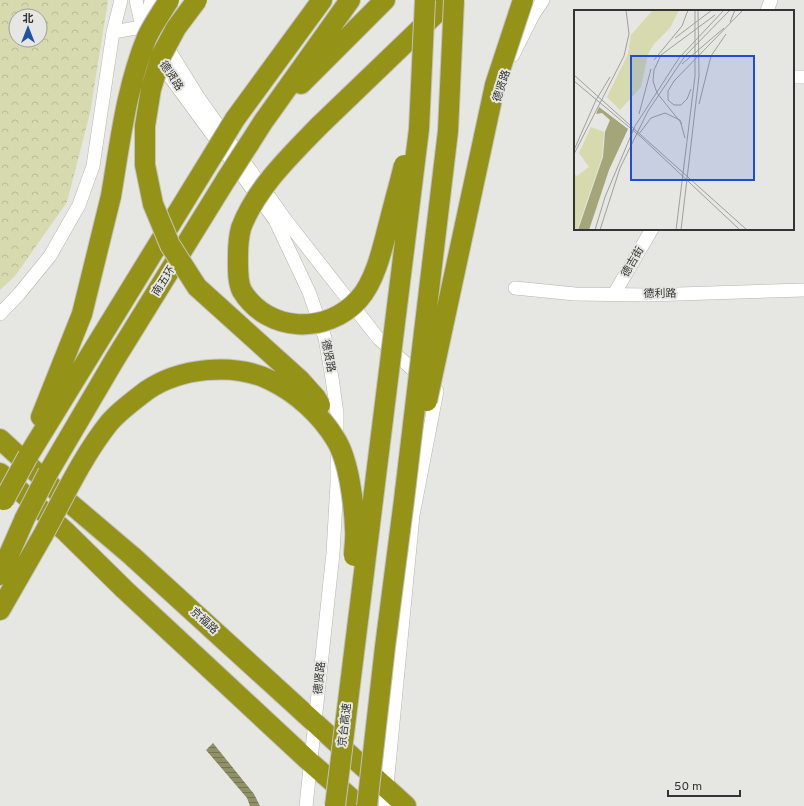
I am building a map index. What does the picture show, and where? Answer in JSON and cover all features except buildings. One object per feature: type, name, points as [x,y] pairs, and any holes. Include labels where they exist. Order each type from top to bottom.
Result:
[{"type":"highway","points":[[28,456],[82,314],[111,196],[124,117],[135,70],[148,36],[169,0]]},
{"type":"highway","points":[[197,0],[176,28],[161,56],[151,89],[145,126],[145,164],[153,204],[170,245],[197,287],[300,380],[316,398],[327,417],[337,441],[347,469],[355,530],[346,717]]},
{"type":"highway","points":[[2,505],[28,456],[235,120],[322,0]]},
{"type":"highway","name":"南五环","points":[[0,575],[25,518],[48,473],[115,359],[263,122],[350,0]]},
{"type":"highway","points":[[263,122],[385,0]]},
{"type":"highway","points":[[424,0],[404,166],[386,235],[370,283],[359,299],[342,313],[330,320],[300,325],[285,323],[254,306],[242,290],[238,271],[241,230],[253,203],[282,165],[319,126],[450,0]]},
{"type":"highway","name":"京台高速","points":[[335,806],[419,129],[424,0]]},
{"type":"highway","points":[[367,806],[448,131],[454,0]]},
{"type":"highway","points":[[404,500],[440,344],[495,85],[523,0]]},
{"type":"highway","points":[[0,610],[91,448],[110,422],[130,403],[147,390],[165,380],[185,373],[204,370],[245,372],[269,379],[289,390],[306,404],[321,420],[337,441]]},
{"type":"highway","name":"京福路","points":[[0,439],[72,505],[138,561],[316,724],[386,797],[406,806]]},
{"type":"highway","points":[[0,473],[65,531],[125,590],[311,763],[360,806]]},
{"type":"street","points":[[0,314],[19,294],[50,256],[79,206],[93,166],[114,32],[121,0]]},
{"type":"street","name":"德贤路","points":[[136,0],[142,27],[165,70],[275,220],[309,292],[325,338],[337,414],[337,484],[333,553],[316,724],[306,806]]},
{"type":"street","name":"德贤路","points":[[151,0],[150,6],[159,34],[198,97],[284,219],[378,338],[437,391]]},
{"type":"street","name":"德贤路","points":[[386,797],[413,515],[464,249],[496,103],[511,60],[533,15],[543,0]]},
{"type":"street","points":[[767,10],[771,0]]},
{"type":"street","points":[[114,32],[142,27]]},
{"type":"street","name":"德吉街","points":[[614,294],[651,230]]},
{"type":"street","name":"德利路","points":[[516,288],[575,294],[647,295],[804,290]]},
{"type":"green space","points":[[0,0],[108,0],[90,113],[67,202],[15,276],[0,290]]},
{"type":"shaded area","points":[[213,743],[254,794],[260,806],[250,806],[247,798],[206,750]]}]
